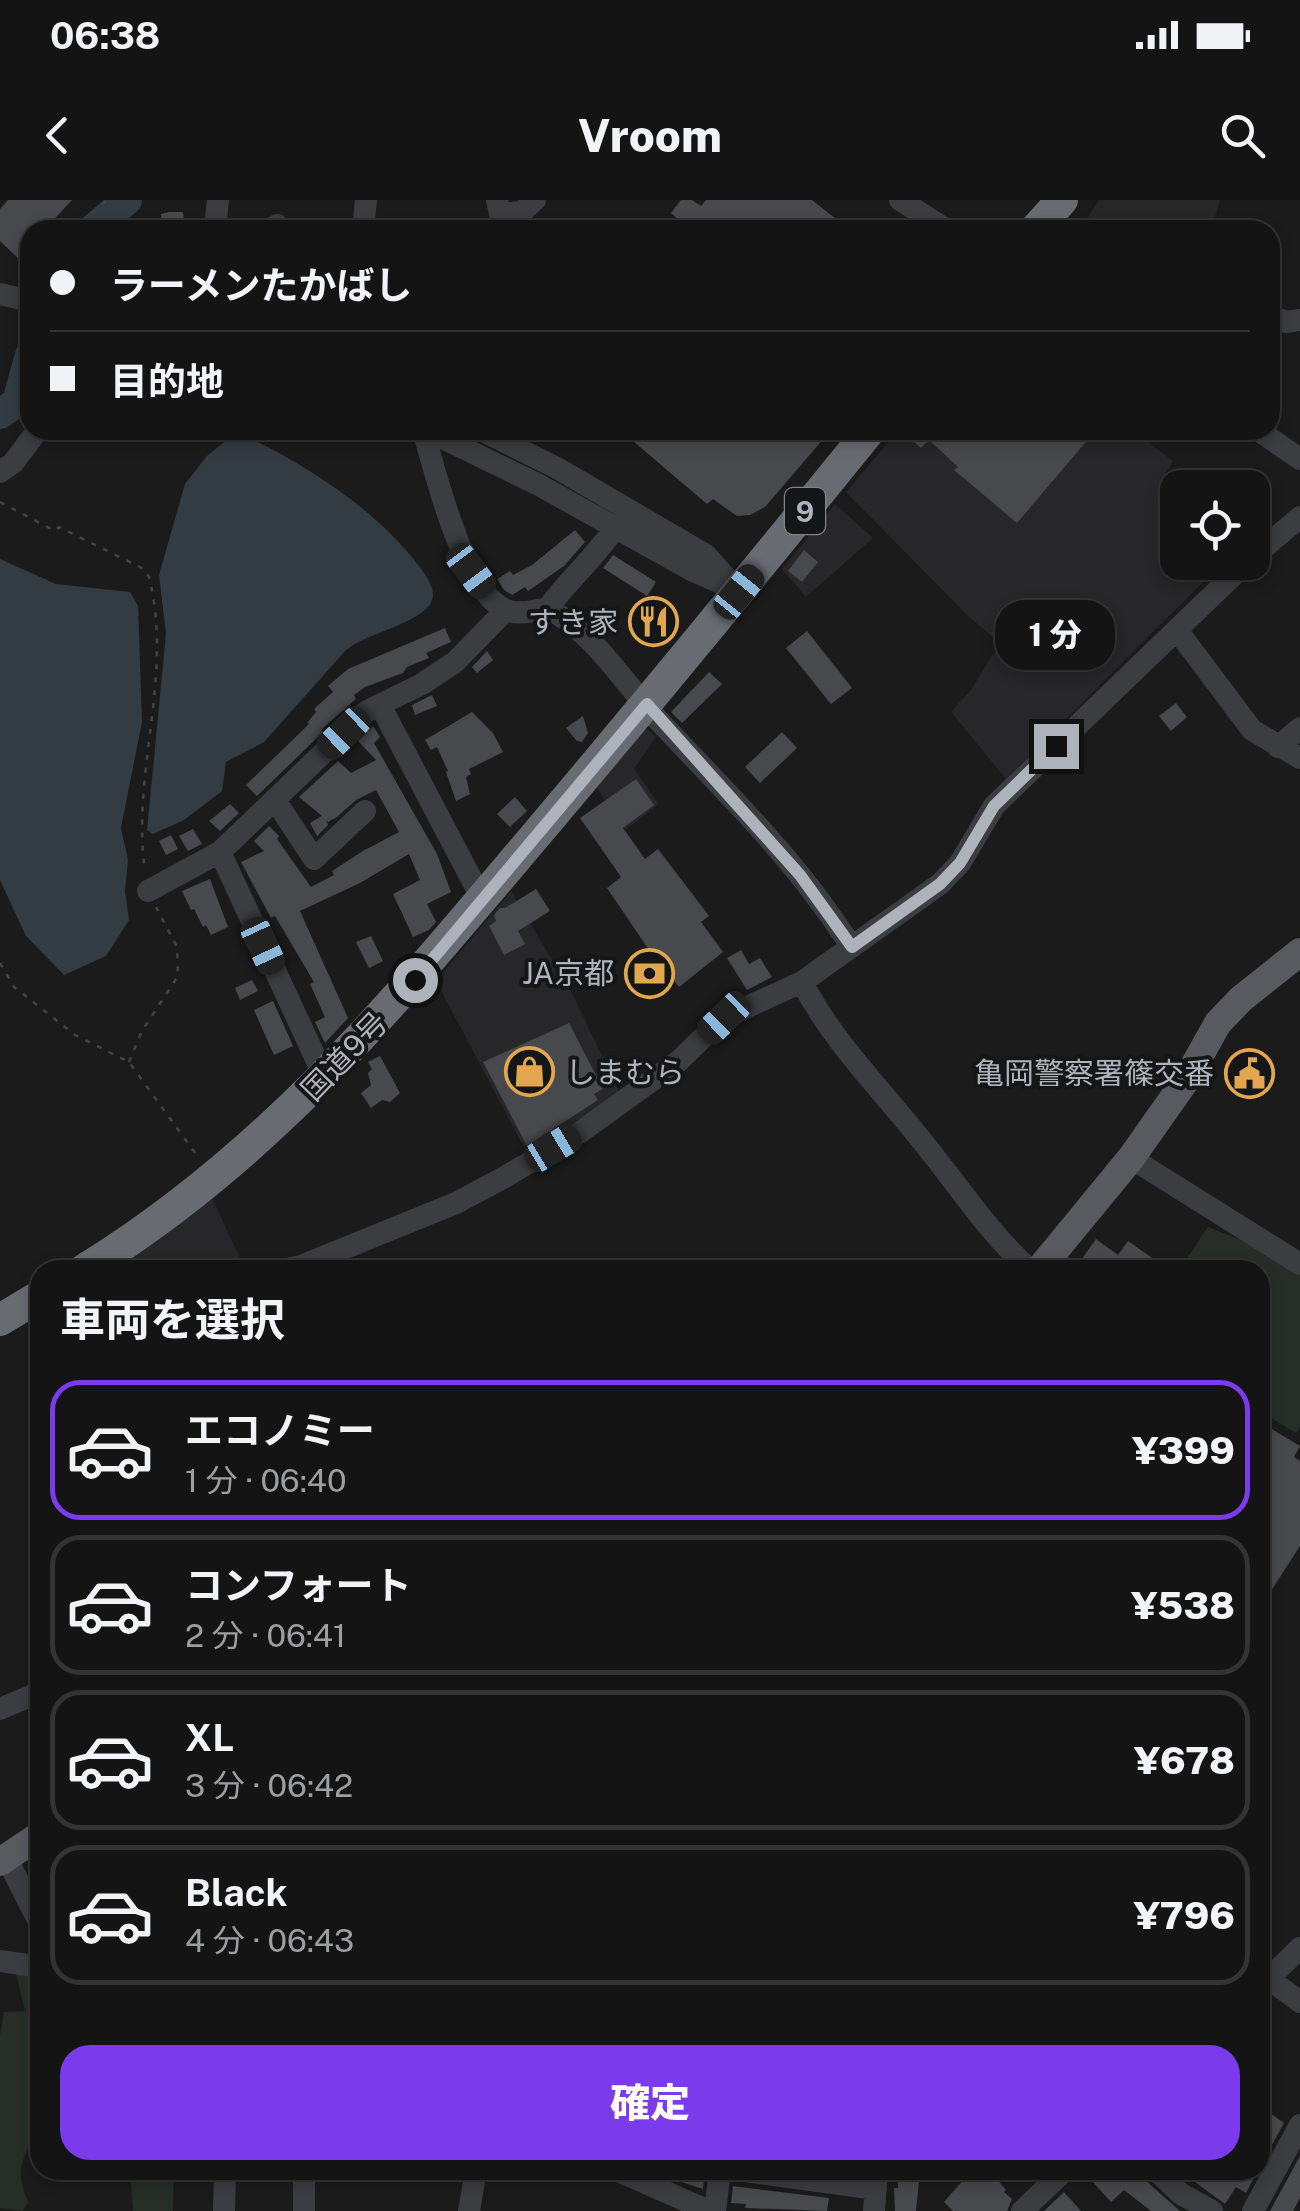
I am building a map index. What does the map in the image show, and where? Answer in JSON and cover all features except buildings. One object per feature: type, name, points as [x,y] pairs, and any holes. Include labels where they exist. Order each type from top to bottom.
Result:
[{"type":"highway","points":[[1045,220],[1062,200]]},
{"type":"highway","name":"国道9号","points":[[99,1260],[150,1226],[277,1124],[394,1004],[647,704],[862,440]]},
{"type":"highway","points":[[0,1320],[30,1302]]},
{"type":"main road","points":[[1051,1260],[1186,1080],[1218,1023],[1241,999],[1300,952]]},
{"type":"main road","points":[[4,1861],[30,1842]]},
{"type":"street","points":[[498,200],[500,214],[522,212],[534,200]]},
{"type":"street","points":[[900,200],[931,220]]},
{"type":"street","points":[[0,472],[30,440]]},
{"type":"street","points":[[428,440],[452,526],[471,571],[490,597],[505,611],[520,613],[548,608],[576,623],[800,875],[852,947]]},
{"type":"street","points":[[445,440],[739,592]]},
{"type":"street","points":[[500,440],[557,468],[706,555],[739,592]]},
{"type":"street","points":[[1272,440],[1300,459]]},
{"type":"street","points":[[1270,542],[1300,516]]},
{"type":"street","points":[[548,608],[602,548],[616,526]]},
{"type":"street","points":[[316,1260],[456,1202],[578,1133],[679,1061],[724,1018],[802,982],[940,884],[960,863],[994,806],[1229,580]]},
{"type":"street","points":[[148,891],[220,852],[366,711],[422,684],[455,662],[505,611]]},
{"type":"street","points":[[1177,630],[1252,730],[1300,758]]},
{"type":"street","points":[[380,705],[482,899]]},
{"type":"street","points":[[1278,747],[1300,728]]},
{"type":"street","points":[[275,800],[314,859],[366,812]]},
{"type":"street","points":[[220,852],[324,1076]]},
{"type":"street","points":[[802,982],[818,1014],[933,1154],[969,1206],[1004,1247],[1031,1260]]},
{"type":"street","points":[[1131,1158],[1300,1264]]},
{"type":"street","points":[[0,1709],[30,1696]]},
{"type":"street","points":[[4,1861],[30,1911]]},
{"type":"street","points":[[1270,1978],[1300,1948]]},
{"type":"street","points":[[0,1961],[30,1966]]},
{"type":"street","points":[[1270,1986],[1300,2002]]},
{"type":"street","points":[[1270,2166],[1300,2125]]},
{"type":"street","points":[[224,2211],[225,2180]]},
{"type":"street","points":[[304,2180],[304,2211]]},
{"type":"street","points":[[469,2211],[474,2180]]},
{"type":"street","points":[[639,2180],[712,2211],[718,2180]]},
{"type":"street","points":[[807,2180],[876,2190]]},
{"type":"street","points":[[1022,2211],[1055,2180]]},
{"type":"street","points":[[1166,2180],[1181,2194],[1212,2211]]},
{"type":"street","points":[[1253,2211],[1263,2180]]},
{"type":"path","points":[[84,220],[107,200]]},
{"type":"path","points":[[0,502],[55,531],[59,527],[144,569],[149,577],[160,644],[140,834],[148,891],[177,947],[178,976],[142,1032],[129,1062]]},
{"type":"path","points":[[0,963],[14,987],[75,1035],[129,1062],[212,1178]]},
{"type":"shaded area","points":[[1099,200],[1220,200],[1215,217],[1218,220],[1086,220]]},
{"type":"shaded area","points":[[227,440],[254,440],[294,461],[362,508],[402,545],[431,585],[433,596],[420,614],[346,650],[264,742],[226,762],[222,791],[184,820],[153,834],[147,830],[166,634],[159,575],[185,484],[207,456]]},
{"type":"shaded area","points":[[890,440],[1145,440],[1173,461],[1168,470],[1160,470],[1160,580],[1205,580],[1006,779],[951,712],[971,690],[1000,643],[968,616],[846,492]]},
{"type":"shaded area","points":[[835,504],[873,538],[806,597],[782,569]]},
{"type":"shaded area","points":[[0,559],[56,584],[130,592],[138,606],[142,722],[121,828],[128,860],[125,891],[129,920],[106,956],[64,975],[26,936],[0,880]]},
{"type":"shaded area","points":[[639,722],[656,737],[634,769],[659,804],[625,830],[593,782]]},
{"type":"shaded area","points":[[511,891],[572,993],[622,1098],[529,1157],[436,981]]},
{"type":"shaded area","points":[[212,1198],[241,1260],[126,1260]]},
{"type":"shaded area","points":[[1208,1227],[1253,1245],[1300,1275],[1300,1427],[1296,1433],[1270,1417],[1270,1260],[1186,1260]]},
{"type":"shaded area","points":[[16,1973],[30,1975],[30,2145],[21,2167],[28,2202],[23,2211],[0,2208],[0,2035],[4,2012],[25,2011]]},
{"type":"shaded area","points":[[174,2180],[173,2211],[133,2211],[131,2181]]},
{"type":"waterway","points":[[104,220],[127,200]]},
{"type":"waterway","points":[[0,414],[17,402],[20,391]]},
{"type":"place","name":"すき家","points":[[653,622]]},
{"type":"place","name":"JA京都","points":[[649,973]]},
{"type":"place","name":"しまむら","points":[[530,1072]]},
{"type":"place","name":"亀岡警察署篠交番","points":[[1249,1073]]},
{"type":"route","points":[[415,980],[647,704],[800,875],[852,947],[940,884],[960,863],[994,806],[1056,746]]}]
